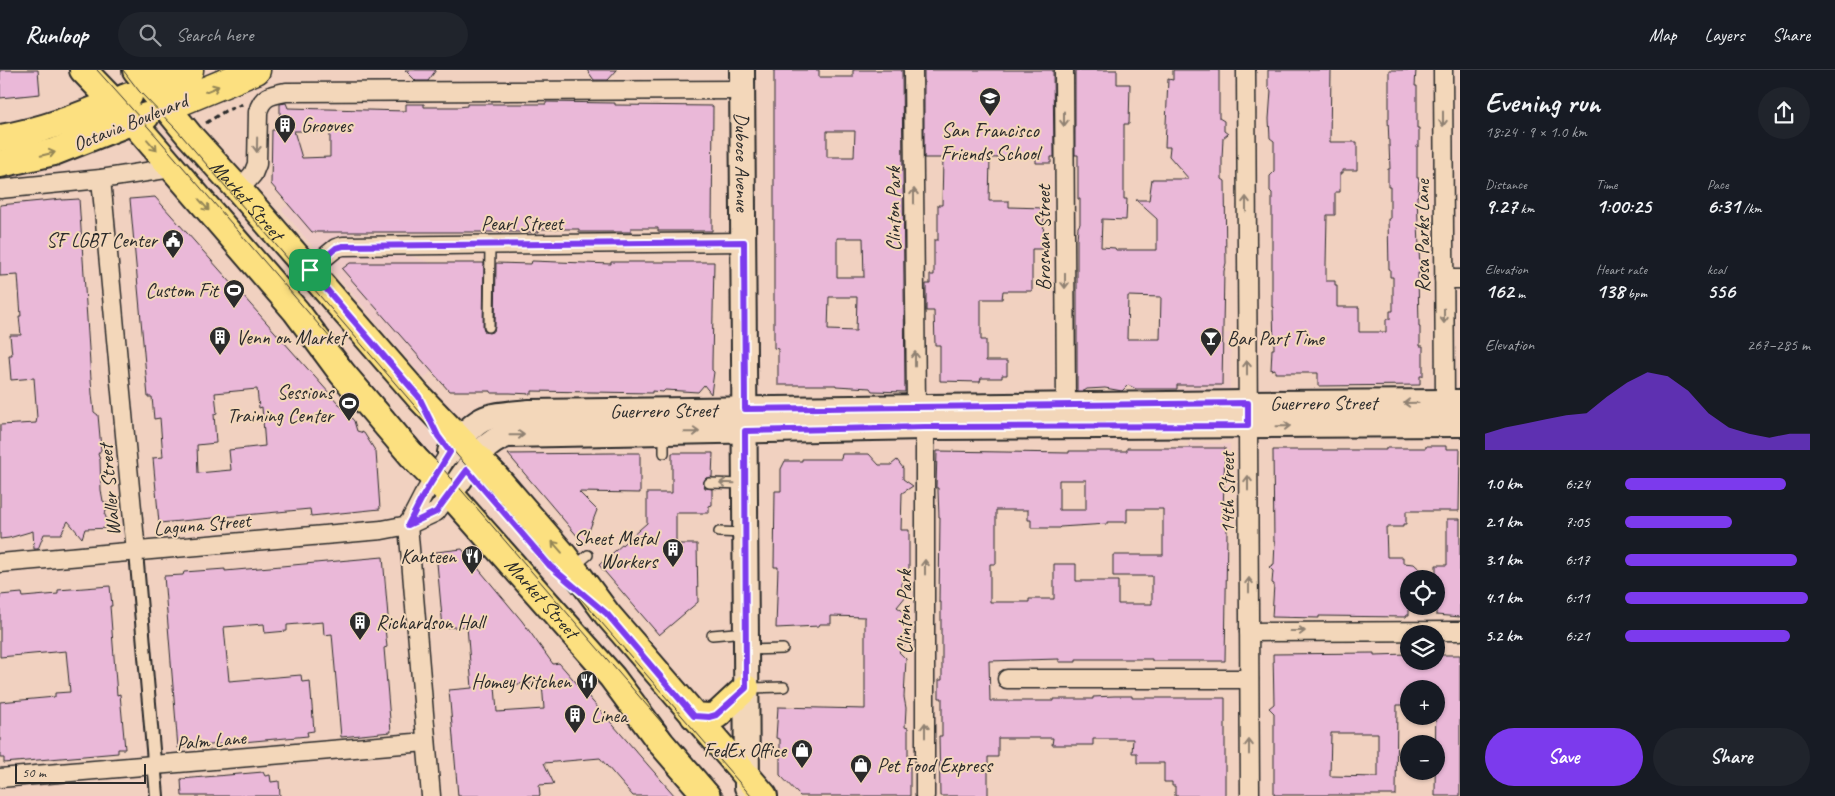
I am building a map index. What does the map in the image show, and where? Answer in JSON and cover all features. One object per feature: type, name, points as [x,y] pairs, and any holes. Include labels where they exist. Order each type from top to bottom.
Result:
[{"type":"highway","name":"Octavia Boulevard","points":[[143,78],[189,70]]},
{"type":"highway","name":"Octavia Boulevard","points":[[167,107],[256,70]]},
{"type":"main road","name":"Market Street","points":[[83,70],[132,122],[296,311],[342,373],[454,467],[580,561],[607,614]]},
{"type":"main road","name":"Market Street","points":[[143,78],[190,135],[310,270],[419,397],[454,467],[472,518],[612,676],[661,743],[707,796]]},
{"type":"main road","name":"Octavia Boulevard","points":[[0,138],[35,131],[73,119],[114,102],[143,78]]},
{"type":"main road","name":"Duboce Avenue","points":[[742,80],[747,786]]},
{"type":"main road","name":"Octavia Boulevard","points":[[0,164],[54,152],[167,107]]},
{"type":"main road","points":[[0,120],[20,124],[35,131]]},
{"type":"main road","name":"Guerrero Street","points":[[454,467],[478,421],[490,416],[530,412],[745,420],[1248,415],[1452,402]]},
{"type":"main road","name":"Guerrero Street","points":[[920,417],[1066,406],[1460,424]]},
{"type":"main road","name":"Guerrero Street","points":[[454,467],[489,444],[507,435],[664,443],[745,420]]},
{"type":"main road","name":"Market Street","points":[[454,467],[550,566],[607,614],[694,716],[747,786],[764,796]]},
{"type":"main road","name":"Market Street","points":[[612,676],[658,718],[724,796]]},
{"type":"main road","points":[[694,716],[709,717],[716,715],[746,688]]},
{"type":"street","name":"Clinton Park","points":[[913,70],[925,796]]},
{"type":"street","name":"Brosnan Street","points":[[1064,70],[1066,406]]},
{"type":"street","name":"14th Street","points":[[1246,70],[1250,796]]},
{"type":"street","name":"Rosa Parks Lane","points":[[1443,70],[1452,279],[1452,402]]},
{"type":"street","points":[[239,190],[253,174],[257,164],[258,112],[260,104],[265,98],[274,94],[286,92],[742,80]]},
{"type":"street","points":[[0,188],[101,179],[172,168]]},
{"type":"street","name":"Waller Street","points":[[101,179],[157,796]]},
{"type":"street","name":"Pearl Street","points":[[310,270],[339,247],[744,242]]},
{"type":"street","name":"Laguna Street","points":[[0,563],[382,530],[408,525],[436,512],[454,467]]},
{"type":"street","points":[[408,525],[431,796]]},
{"type":"street","points":[[1249,632],[1460,630]]},
{"type":"street","points":[[1007,679],[1249,679]]},
{"type":"street","name":"Palm Lane","points":[[0,778],[426,742]]},
{"type":"lane","points":[[489,327],[490,244]]},
{"type":"lane","points":[[709,483],[745,484]]},
{"type":"lane","points":[[719,532],[745,533]]},
{"type":"lane","points":[[712,634],[783,650]]},
{"type":"lane","points":[[746,688],[784,686]]},
{"type":"path","points":[[209,120],[233,108],[265,98]]},
{"type":"shaded area","points":[[334,169],[351,188],[351,237],[429,262],[470,337],[424,378],[282,210]]},
{"type":"shaded area","points":[[1160,333],[1231,333],[1230,393],[1160,391]]},
{"type":"shaded area","points":[[1188,443],[1230,444],[1230,488],[1189,487]]},
{"type":"building","points":[[0,70],[38,70],[40,94],[0,98]]},
{"type":"building","points":[[405,70],[436,70],[428,81],[416,81]]},
{"type":"building","points":[[587,70],[617,70],[608,80],[594,80]]},
{"type":"building","points":[[774,70],[819,70],[819,77],[853,77],[853,70],[902,70],[905,392],[872,391],[870,388],[836,385],[778,385],[778,349],[774,348]],"holes":[[[827,131],[855,131],[854,157],[827,157]],[[837,238],[863,238],[864,277],[837,277]],[[829,297],[857,297],[856,331],[828,330]]]},
{"type":"building","points":[[924,70],[1053,70],[1054,157],[1051,157],[1051,163],[1036,163],[1036,157],[990,158],[989,201],[1009,201],[1009,207],[1044,208],[1043,249],[1032,249],[1032,291],[1003,291],[1002,299],[981,299],[981,340],[986,340],[986,361],[1007,361],[1007,375],[1002,375],[1002,378],[981,378],[980,382],[940,381],[940,345],[935,345],[934,311],[926,311],[926,284],[930,284],[930,275],[934,275],[934,240],[938,240],[938,205],[942,205],[943,158],[924,158]]},
{"type":"building","points":[[1075,70],[1117,70],[1117,84],[1130,84],[1129,124],[1124,124],[1124,199],[1127,199],[1126,220],[1102,219],[1101,247],[1115,248],[1116,250],[1157,250],[1157,219],[1136,200],[1149,200],[1152,179],[1189,179],[1169,156],[1170,147],[1165,147],[1168,79],[1173,80],[1173,70],[1219,70],[1219,118],[1224,121],[1224,131],[1228,134],[1223,138],[1222,159],[1222,179],[1225,181],[1226,263],[1224,271],[1222,385],[1177,385],[1177,389],[1136,389],[1128,385],[1122,391],[1105,388],[1077,391],[1077,240],[1080,224],[1080,199],[1078,199],[1078,155],[1075,155]],"holes":[[[1128,296],[1161,297],[1160,339],[1127,339]]]},
{"type":"building","points":[[1268,70],[1331,70],[1330,142],[1357,142],[1357,170],[1343,170],[1343,173],[1340,173],[1340,192],[1335,192],[1335,215],[1327,215],[1326,281],[1335,281],[1335,285],[1337,285],[1337,307],[1359,307],[1359,332],[1386,332],[1386,319],[1390,319],[1390,311],[1393,311],[1393,277],[1390,277],[1389,269],[1388,219],[1390,219],[1390,187],[1388,187],[1388,169],[1390,169],[1389,70],[1416,70],[1417,128],[1419,128],[1417,196],[1420,273],[1418,273],[1419,327],[1420,346],[1423,346],[1423,376],[1420,376],[1420,385],[1318,386],[1318,373],[1275,373],[1275,369],[1271,370],[1272,349],[1274,349],[1272,193],[1270,191],[1270,176],[1274,172],[1274,141],[1270,138],[1271,91],[1268,86]]},
{"type":"building","points":[[546,102],[713,106],[712,231],[658,231],[658,228],[631,228],[631,232],[579,232],[579,229],[539,229],[539,232],[312,232],[271,184],[272,130],[280,130],[280,104],[286,103],[288,108],[406,111],[406,104],[424,104],[424,107],[459,107],[467,106],[467,104],[546,104]],"holes":[[[294,131],[330,131],[330,157],[302,158]]]},
{"type":"building","points":[[155,197],[354,421],[357,431],[364,433],[376,452],[380,509],[311,516],[310,509],[159,523],[153,458],[163,457],[160,418],[154,419],[152,397],[148,397],[130,199]],"holes":[[[257,389],[259,408],[262,407],[265,446],[229,450],[231,470],[198,473],[197,445],[216,443],[214,414],[217,413],[215,393]]]},
{"type":"building","points":[[79,199],[92,394],[94,412],[98,415],[101,450],[98,454],[101,490],[103,501],[112,506],[104,513],[111,528],[85,529],[82,538],[68,521],[61,534],[44,534],[38,549],[34,549],[33,531],[0,539],[0,425],[36,423],[37,418],[34,378],[11,380],[9,355],[12,355],[10,335],[21,335],[19,316],[21,316],[18,275],[0,276],[0,205]]},
{"type":"building","points":[[532,261],[611,264],[611,262],[714,262],[712,370],[714,372],[711,394],[704,385],[698,392],[665,390],[663,392],[652,391],[652,393],[532,391],[532,394],[491,393],[491,391],[449,391],[342,269],[350,263],[484,263],[483,327],[485,332],[489,333],[494,331],[495,327],[496,263],[531,264]]},
{"type":"building","points":[[1426,446],[1446,446],[1446,449],[1460,449],[1459,511],[1406,511],[1406,524],[1403,524],[1403,527],[1386,527],[1387,557],[1403,557],[1403,563],[1414,564],[1420,570],[1400,570],[1400,615],[1407,615],[1406,617],[1272,617],[1274,584],[1272,583],[1273,571],[1269,567],[1274,564],[1275,542],[1273,450],[1426,448]]},
{"type":"building","points":[[1127,448],[1225,448],[1223,512],[1227,512],[1227,531],[1225,661],[1076,659],[1076,662],[1059,662],[1059,659],[989,661],[990,701],[1053,701],[1053,699],[1093,699],[1093,697],[1114,696],[1132,696],[1132,698],[1225,698],[1225,796],[1175,796],[1175,786],[1172,786],[1172,782],[1164,782],[1164,763],[1137,763],[1137,753],[1132,753],[1133,739],[1093,739],[1093,745],[1052,745],[1053,738],[998,738],[998,757],[988,757],[988,796],[940,796],[939,736],[942,736],[942,698],[939,698],[939,680],[942,680],[942,635],[941,602],[939,602],[940,517],[938,488],[936,488],[937,451],[1069,453],[1069,451],[1127,451]],"holes":[[[1059,480],[1086,480],[1086,510],[1059,510]],[[1127,509],[1163,509],[1163,555],[1113,555],[1113,576],[1152,576],[1152,604],[1118,604],[1118,581],[1076,581],[1076,564],[1054,564],[1054,599],[1029,599],[1029,602],[990,602],[990,564],[996,564],[996,510],[1028,510],[1028,520],[1031,520],[1031,528],[1059,528],[1107,524],[1107,522],[1127,522]]]},
{"type":"building","points":[[640,453],[640,493],[579,492],[597,510],[584,544],[508,454]]},
{"type":"building","points":[[672,453],[713,453],[712,477],[706,478],[703,483],[705,488],[712,489],[712,505],[709,506],[709,513],[676,513],[676,544],[697,544],[698,602],[659,635],[599,565],[647,523],[647,493],[672,493]]},
{"type":"building","points":[[842,454],[869,454],[879,465],[891,465],[897,460],[903,468],[903,479],[913,486],[902,493],[901,530],[909,530],[909,573],[902,581],[902,592],[906,596],[897,607],[904,612],[905,645],[899,652],[906,659],[904,697],[906,708],[905,727],[908,728],[908,757],[910,757],[910,796],[800,796],[780,775],[780,739],[776,738],[778,707],[865,709],[865,617],[831,616],[831,624],[776,628],[778,567],[774,567],[775,491],[781,491],[781,469],[785,461],[841,459]]},
{"type":"building","points":[[1447,519],[1460,519],[1460,617],[1436,615],[1445,615],[1445,570],[1436,570],[1436,565],[1447,565]]},
{"type":"building","points":[[462,549],[522,621],[553,664],[559,663],[675,796],[633,796],[600,758],[544,763],[554,784],[539,785],[540,796],[458,796],[449,690],[472,688],[467,626],[443,628],[436,552]],"holes":[[[542,682],[544,709],[497,712],[495,686]]]},
{"type":"building","points":[[383,557],[389,628],[385,628],[387,647],[384,648],[391,732],[341,737],[332,634],[324,635],[323,622],[287,625],[287,631],[265,633],[264,624],[224,627],[229,681],[301,675],[302,682],[310,681],[314,731],[307,732],[308,736],[178,748],[164,576],[183,575],[184,572],[225,569],[225,571]]},
{"type":"building","points":[[110,586],[117,695],[120,694],[125,749],[118,749],[118,753],[4,763],[4,758],[0,758],[0,702],[55,697],[55,693],[70,692],[66,651],[0,657],[0,595],[22,593],[23,597],[58,594],[58,590]]},
{"type":"building","points":[[1273,654],[1400,654],[1400,670],[1445,670],[1445,655],[1460,655],[1460,796],[1435,796],[1435,780],[1445,780],[1445,735],[1436,735],[1436,725],[1445,725],[1445,680],[1400,680],[1400,705],[1397,705],[1396,795],[1274,795],[1274,713],[1269,708],[1274,704]],"holes":[[[1331,733],[1378,733],[1378,777],[1330,776]]]},
{"type":"building","points":[[263,772],[265,776],[270,775],[271,782],[279,781],[280,796],[182,796],[181,779]]},
{"type":"tram line","points":[[97,70],[157,137],[725,796]]},
{"type":"tram line","points":[[123,70],[139,91],[176,129],[751,796]]},
{"type":"place","name":"San Francisco Friends School","points":[[990,117]]},
{"type":"place","name":"Grooves","points":[[285,144]]},
{"type":"place","name":"SF LGBT Center","points":[[173,259]]},
{"type":"place","name":"Custom Fit","points":[[234,309]]},
{"type":"place","name":"Venn on Market","points":[[220,356]]},
{"type":"place","name":"Bar Part Time","points":[[1211,357]]},
{"type":"place","name":"Sessions Training Center","points":[[349,422]]},
{"type":"place","name":"Sheet Metal Workers","points":[[673,568]]},
{"type":"place","name":"Kanteen","points":[[472,575]]},
{"type":"place","name":"Richardson Hall","points":[[360,641]]},
{"type":"place","name":"Homey Kitchen","points":[[587,700]]},
{"type":"place","name":"Linea","points":[[575,734]]},
{"type":"place","name":"FedEx Office","points":[[802,769]]},
{"type":"place","name":"Pet Food Express","points":[[861,784]]},
{"type":"route","points":[[744,242],[745,409],[1248,403],[1248,426],[925,427],[745,431],[746,688],[716,715],[709,717],[694,716],[607,614],[550,566],[467,470],[436,512],[408,525],[450,452],[438,436],[419,397],[310,270],[336,248],[343,246],[744,242]]}]
